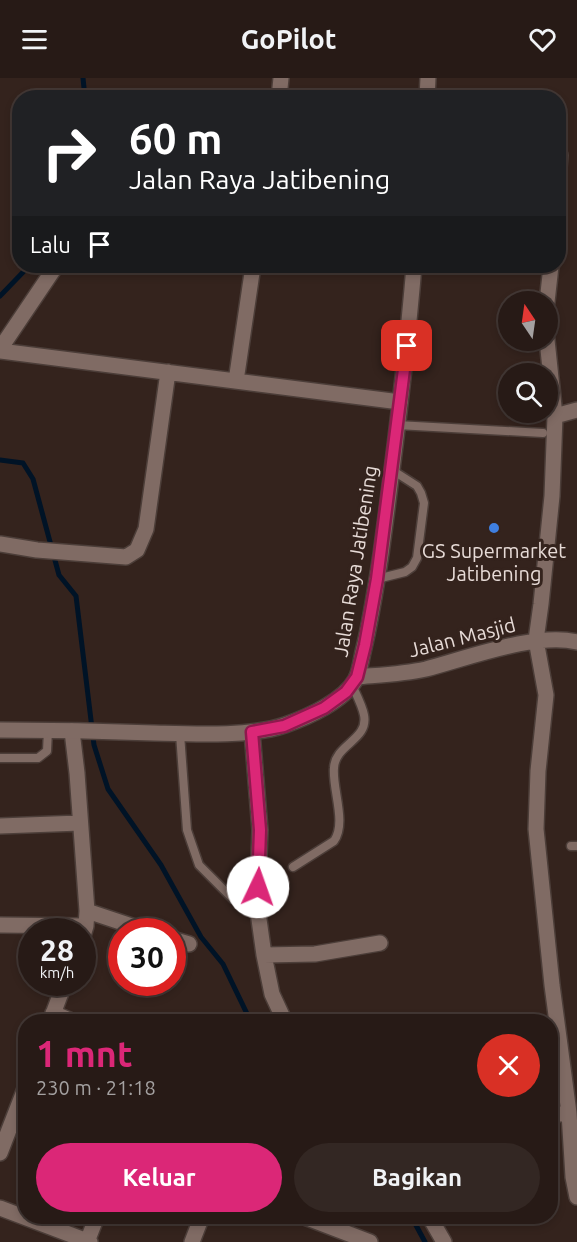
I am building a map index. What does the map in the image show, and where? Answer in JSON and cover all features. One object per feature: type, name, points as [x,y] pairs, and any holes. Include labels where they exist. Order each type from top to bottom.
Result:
[{"type":"street","points":[[51,273],[0,350],[400,402]]},
{"type":"street","points":[[236,381],[252,273]]},
{"type":"street","name":"Jalan Raya Jatibening","points":[[0,730],[180,734],[252,732],[284,726],[324,708],[346,692],[354,681],[365,645],[377,579],[407,346],[413,273]]},
{"type":"street","points":[[548,291],[550,273]]},
{"type":"street","points":[[0,544],[37,550],[126,557],[137,550],[146,529],[168,372]]},
{"type":"street","points":[[558,415],[577,410]]},
{"type":"street","points":[[555,423],[552,496],[536,640],[546,695],[538,771],[536,829],[555,1014]]},
{"type":"street","name":"Jalan Masjid","points":[[354,681],[423,669],[536,640],[577,642]]},
{"type":"street","points":[[76,731],[85,918]]},
{"type":"street","points":[[252,732],[260,830],[257,905],[272,994],[281,1014]]},
{"type":"street","points":[[0,826],[80,823]]},
{"type":"street","points":[[0,925],[18,925]]},
{"type":"street","points":[[264,955],[315,954],[380,943]]},
{"type":"street","points":[[52,1014],[59,996]]},
{"type":"street","points":[[558,1033],[577,1197]]},
{"type":"street","points":[[0,1153],[18,1107]]},
{"type":"street","points":[[558,1115],[569,1113]]},
{"type":"street","points":[[0,1208],[18,1215]]},
{"type":"street","points":[[41,1224],[88,1242],[94,1224]]},
{"type":"street","points":[[192,1242],[199,1224]]},
{"type":"street","points":[[323,1224],[370,1242]]},
{"type":"street","points":[[434,1224],[444,1242]]},
{"type":"lane","points":[[397,425],[543,433]]},
{"type":"lane","points":[[377,579],[405,572],[412,567],[417,558],[424,503],[417,486],[392,470]]},
{"type":"lane","points":[[293,867],[334,841],[339,830],[334,765],[345,747],[363,731],[364,725],[364,714],[354,681]]},
{"type":"lane","points":[[0,758],[38,759],[47,751],[48,730]]},
{"type":"lane","points":[[180,734],[187,830],[199,865],[233,899],[257,905]]},
{"type":"waterway","points":[[83,78],[84,90]]},
{"type":"waterway","points":[[0,296],[22,273]]},
{"type":"waterway","points":[[0,460],[23,463],[33,479],[59,575],[76,596],[94,745],[108,789],[161,865],[201,937],[223,964],[247,1014]]},
{"type":"waterway","points":[[415,1224],[425,1242]]},
{"type":"place","name":"GS Supermarket Jatibening","points":[[494,528]]},
{"type":"route","points":[[258,887],[260,830],[252,732],[284,726],[324,708],[346,692],[357,677],[377,579],[407,346]]}]
